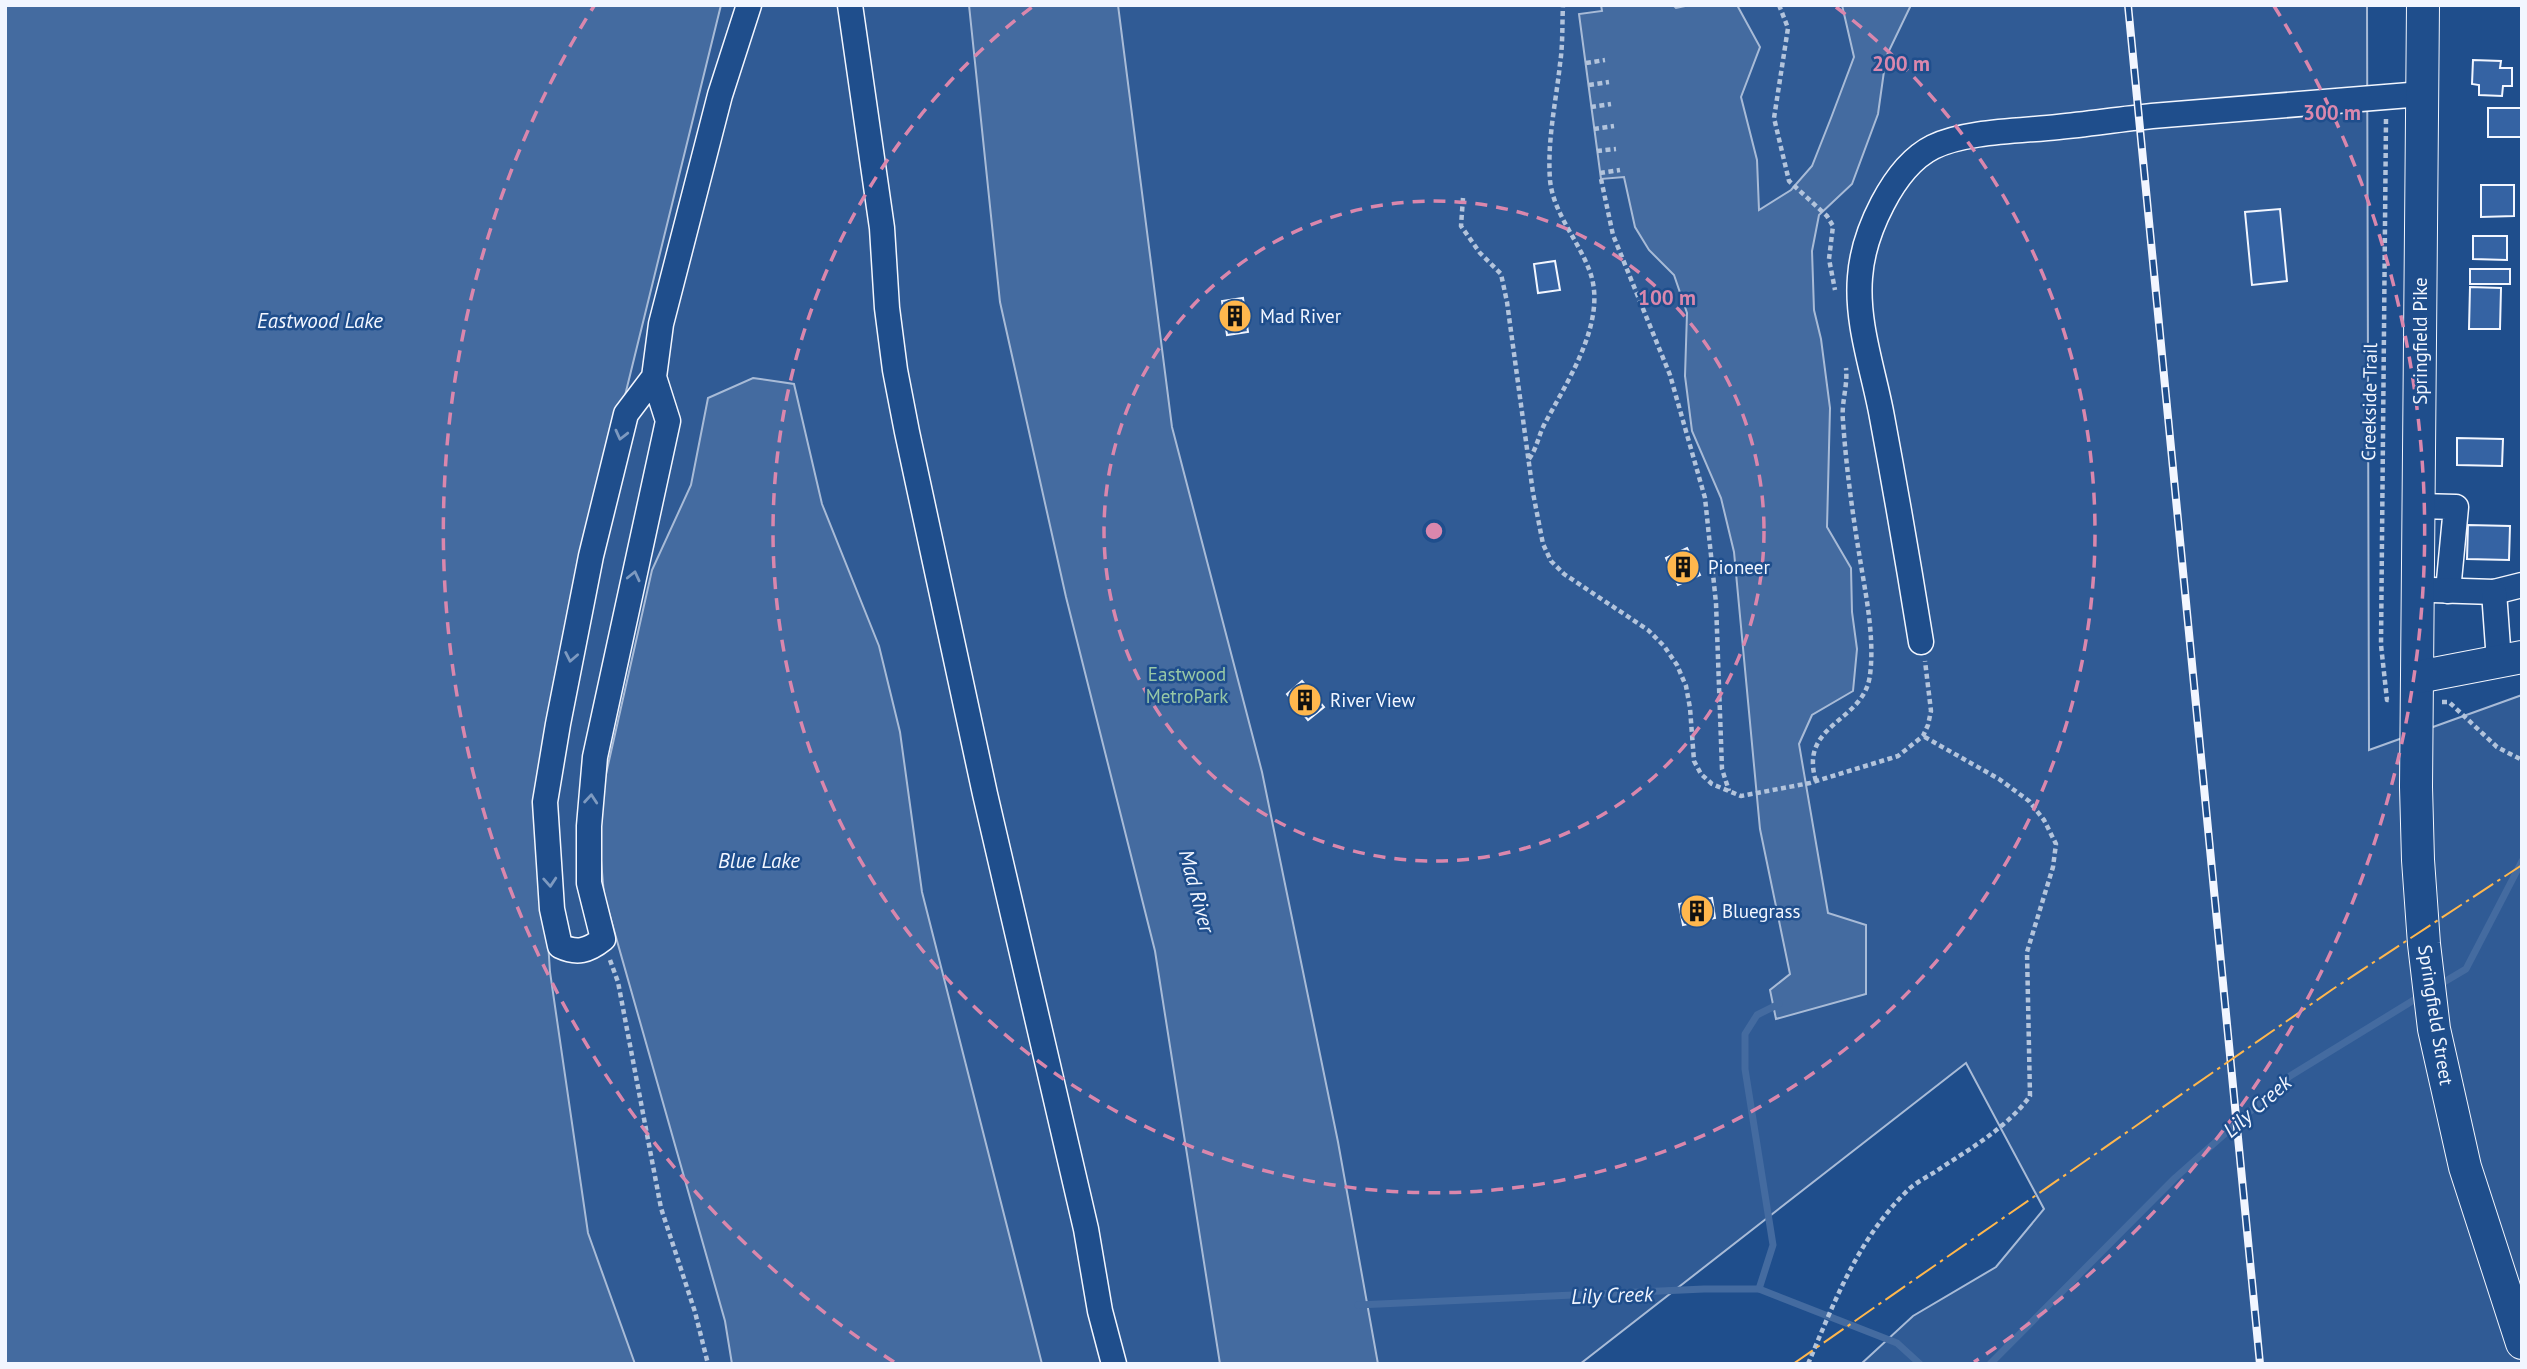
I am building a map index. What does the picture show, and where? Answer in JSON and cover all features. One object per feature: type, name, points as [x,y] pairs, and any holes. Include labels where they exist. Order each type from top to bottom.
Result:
[{"type":"main road","name":"Springfield Pike","points":[[2418,677],[2433,590],[2419,506],[2423,5]]},
{"type":"main road","points":[[2418,677],[2511,659]]},
{"type":"main road","name":"Springfield Street","points":[[2418,677],[2418,848],[2424,944],[2434,1028],[2465,1167],[2522,1343]]},
{"type":"lane","points":[[654,377],[626,414],[591,556],[545,802],[552,909],[560,946],[574,952],[592,948],[603,939],[589,883],[589,826],[595,757],[668,421],[654,377],[661,324],[720,95],[749,5]]},
{"type":"lane","points":[[850,5],[882,228],[887,308],[895,370],[906,432],[985,794],[1086,1229],[1100,1311],[1114,1364]]},
{"type":"lane","points":[[1921,642],[1881,414],[1865,343],[1859,279],[1863,250],[1876,215],[1891,188],[1916,159],[1947,141],[2009,131],[2149,116],[2422,94]]},
{"type":"lane","points":[[2433,590],[2494,592],[2522,585]]},
{"type":"lane","points":[[2494,592],[2511,659]]},
{"type":"path","points":[[1528,460],[1574,372],[1585,345],[1593,308],[1590,272],[1560,211],[1551,183],[1549,144],[1561,61],[1563,5]]},
{"type":"path","points":[[1779,5],[1788,27],[1774,118],[1789,180],[1827,216],[1833,226],[1829,259],[1836,295]]},
{"type":"path","points":[[1586,63],[1605,60]]},
{"type":"path","points":[[1589,85],[1609,82]]},
{"type":"path","name":"Creekside Trail","points":[[2386,97],[2381,645],[2387,701],[2393,701]]},
{"type":"path","points":[[1591,107],[1611,104]]},
{"type":"path","points":[[1594,129],[1614,126]]},
{"type":"path","points":[[1597,151],[1616,149]]},
{"type":"path","points":[[1600,173],[1620,170]]},
{"type":"path","points":[[1601,179],[1613,235],[1670,375],[1705,498],[1716,603],[1722,769],[1729,792]]},
{"type":"path","points":[[1463,198],[1461,226],[1480,253],[1501,274],[1514,339],[1528,460],[1543,544],[1551,561],[1564,574],[1648,630],[1664,646],[1677,665],[1686,686],[1694,761],[1701,774],[1712,784],[1741,796],[1810,783],[1898,756],[1909,750],[1923,736],[1931,711],[1921,642]]},
{"type":"path","points":[[1816,780],[1811,765],[1821,734],[1849,712],[1864,693],[1870,676],[1869,609],[1858,551],[1842,417],[1847,377],[1845,365]]},
{"type":"path","points":[[2449,702],[2497,747],[2522,760]]},
{"type":"path","points":[[1808,1364],[1846,1275],[1872,1232],[1906,1191],[1999,1128],[2017,1114],[2030,1096],[2027,952],[2053,867],[2056,844],[2044,820],[2029,801],[1999,779],[1923,736]]},
{"type":"path","points":[[603,939],[618,982],[661,1208],[695,1312],[708,1364]]},
{"type":"shaded area","name":"Eastwood MetroPark","points":[[5,5],[2367,5],[2369,750],[2522,695],[2522,1364],[1861,1364],[1913,1316],[1996,1267],[2044,1209],[1966,1063],[1580,1364],[5,1364]]},
{"type":"water","name":"Eastwood Lake","points":[[5,5],[721,5],[574,603],[539,804],[550,972],[588,1233],[635,1364],[5,1364]]},
{"type":"water","points":[[969,5],[1118,5],[1172,427],[1262,772],[1338,1142],[1378,1364],[1220,1364],[1155,951],[1066,597],[1000,302]]},
{"type":"water","points":[[1601,5],[1673,5],[1676,8],[1690,5],[1737,5],[1760,47],[1741,97],[1757,160],[1759,210],[1791,190],[1812,166],[1854,57],[1842,5],[1911,5],[1886,57],[1878,114],[1852,184],[1819,215],[1812,251],[1814,310],[1821,339],[1830,408],[1827,527],[1851,568],[1852,612],[1857,649],[1853,691],[1812,715],[1799,744],[1828,913],[1866,925],[1866,994],[1776,1019],[1770,990],[1790,974],[1760,829],[1734,552],[1721,498],[1692,431],[1685,376],[1687,313],[1674,275],[1649,250],[1635,227],[1624,177],[1601,179],[1579,14],[1602,11]]},
{"type":"water","name":"Blue Lake","points":[[753,378],[794,384],[822,504],[879,646],[900,732],[922,892],[1042,1364],[732,1364],[725,1321],[604,895],[597,814],[652,570],[691,485],[708,398]]},
{"type":"building","points":[[2473,60],[2501,61],[2500,68],[2512,68],[2512,86],[2503,86],[2502,96],[2479,95],[2479,85],[2472,84]]},
{"type":"building","points":[[2488,108],[2522,108],[2522,137],[2488,137]]},
{"type":"building","points":[[2481,185],[2514,185],[2514,216],[2481,217]]},
{"type":"building","points":[[2280,209],[2287,281],[2252,285],[2245,212]]},
{"type":"building","points":[[2473,236],[2507,236],[2507,260],[2473,259]]},
{"type":"building","points":[[1555,261],[1560,290],[1538,293],[1534,264]]},
{"type":"building","points":[[2470,269],[2510,269],[2510,284],[2470,284]]},
{"type":"building","points":[[2470,287],[2501,288],[2500,329],[2469,329]]},
{"type":"building","name":"Mad River","points":[[1243,298],[1248,332],[1227,335],[1222,301]]},
{"type":"building","points":[[2457,438],[2503,439],[2502,466],[2457,465]]},
{"type":"building","points":[[2468,525],[2510,526],[2509,560],[2467,559]]},
{"type":"building","name":"Pioneer","points":[[1687,548],[1700,575],[1678,585],[1666,558]]},
{"type":"building","name":"River View","points":[[1302,681],[1324,707],[1308,720],[1287,694]]},
{"type":"building","name":"Bluegrass","points":[[1712,898],[1715,918],[1683,925],[1679,904]]},
{"type":"waterway","name":"Lily Creek","points":[[2439,985],[2466,969],[2522,861]]},
{"type":"waterway","name":"Lily Creek","points":[[1990,1364],[2175,1178],[2290,1076],[2422,995]]},
{"type":"waterway","points":[[1759,1289],[1773,1245],[1745,1069],[1745,1034],[1757,1015],[1779,1004]]},
{"type":"waterway","name":"Lily Creek","points":[[1358,1305],[1704,1289],[1759,1289],[1897,1343],[1920,1364]]},
{"type":"railway","points":[[2128,5],[2260,1364]]},
{"type":"power","points":[[1793,1364],[2333,989],[2522,865]]},
{"type":"place","name":"Mad River","points":[[1235,316]]},
{"type":"place","name":"Pioneer","points":[[1683,567]]},
{"type":"place","name":"River View","points":[[1305,700]]},
{"type":"place","name":"Bluegrass","points":[[1697,911]]}]
